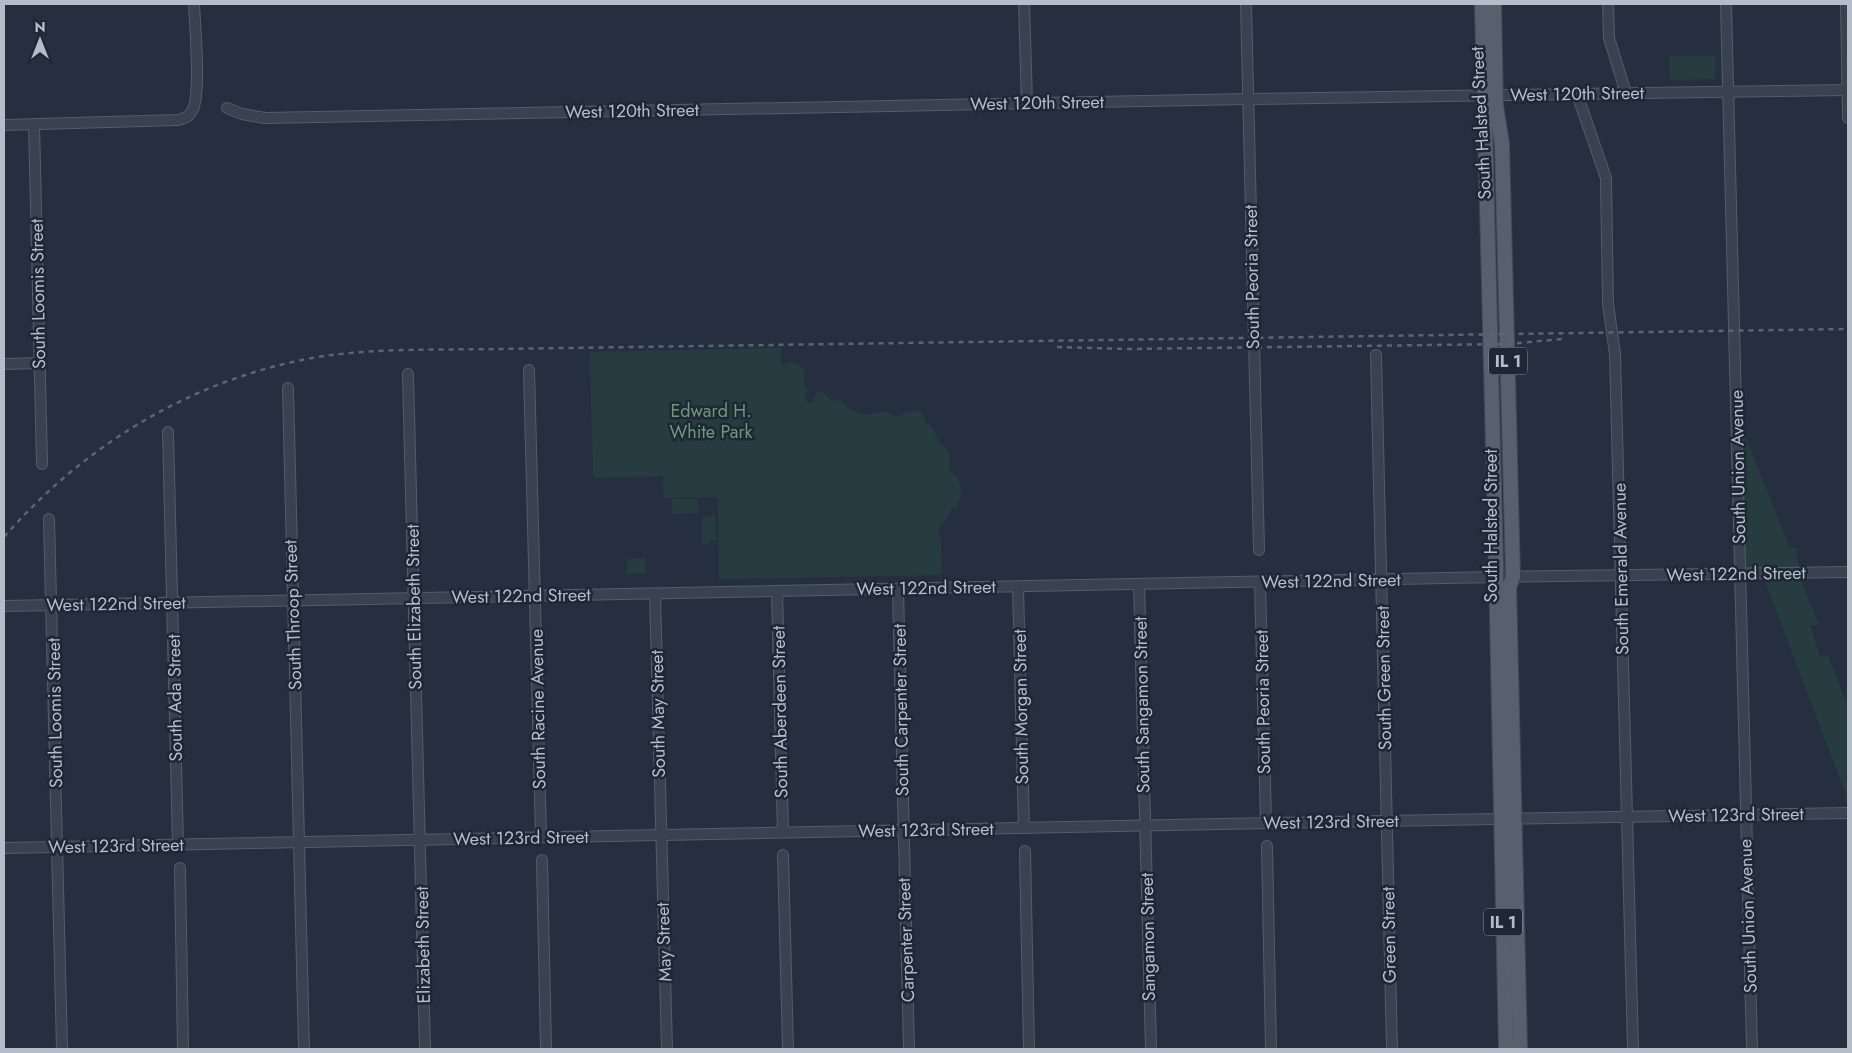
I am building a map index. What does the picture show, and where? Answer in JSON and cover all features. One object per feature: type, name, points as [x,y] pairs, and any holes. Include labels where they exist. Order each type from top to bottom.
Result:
[{"type":"main road","name":"South Halsted Street","points":[[1482,4],[1490,96],[1502,144],[1514,577],[1509,586],[1506,1049]]},
{"type":"main road","name":"South Halsted Street","points":[[1494,4],[1490,96],[1496,577],[1520,1049]]},
{"type":"street","points":[[4,124],[178,120],[190,115],[196,100],[194,4]]},
{"type":"street","points":[[1024,4],[1027,103]]},
{"type":"street","name":"South Peoria Street","points":[[1246,4],[1259,550]]},
{"type":"street","points":[[1608,4],[1609,38],[1626,94]]},
{"type":"street","name":"South Union Avenue","points":[[1726,4],[1752,1049]]},
{"type":"street","points":[[1846,4],[1848,118]]},
{"type":"street","name":"West 120th Street","points":[[227,108],[242,114],[265,118],[1248,99],[1848,90]]},
{"type":"street","name":"South Emerald Avenue","points":[[1577,94],[1606,178],[1608,304],[1615,354],[1633,1049]]},
{"type":"street","name":"South Loomis Street","points":[[34,124],[42,464]]},
{"type":"street","name":"South Green Street","points":[[1376,355],[1387,821]]},
{"type":"street","points":[[4,364],[39,363]]},
{"type":"street","name":"South Racine Avenue","points":[[529,370],[541,837]]},
{"type":"street","name":"South Elizabeth Street","points":[[408,374],[420,840]]},
{"type":"street","name":"South Throop Street","points":[[288,388],[304,1049]]},
{"type":"street","name":"South Ada Street","points":[[168,432],[178,845]]},
{"type":"street","name":"South Loomis Street","points":[[49,519],[62,1049]]},
{"type":"street","name":"West 122nd Street","points":[[4,606],[1848,572]]},
{"type":"street","name":"South Peoria Street","points":[[1260,582],[1266,823]]},
{"type":"street","name":"South Sangamon Street","points":[[1139,584],[1145,825]]},
{"type":"street","name":"South Morgan Street","points":[[1018,586],[1024,828]]},
{"type":"street","name":"South Carpenter Street","points":[[898,589],[903,831]]},
{"type":"street","name":"South Aberdeen Street","points":[[777,591],[782,832]]},
{"type":"street","name":"South May Street","points":[[655,594],[662,835]]},
{"type":"street","name":"West 123rd Street","points":[[4,848],[1508,818],[1848,814]]},
{"type":"street","name":"Green Street","points":[[1387,821],[1392,1049]]},
{"type":"street","name":"Sangamon Street","points":[[1145,825],[1151,1049]]},
{"type":"street","name":"Carpenter Street","points":[[903,831],[909,1049]]},
{"type":"street","name":"May Street","points":[[662,835],[667,1049]]},
{"type":"street","name":"Elizabeth Street","points":[[420,840],[425,1049]]},
{"type":"street","points":[[1267,846],[1271,1049]]},
{"type":"street","points":[[1025,851],[1029,1049]]},
{"type":"street","points":[[783,855],[788,1049]]},
{"type":"street","points":[[542,860],[546,1049]]},
{"type":"street","points":[[180,868],[183,1049]]},
{"type":"green space","points":[[1669,56],[1715,56],[1715,79],[1670,80]]},
{"type":"green space","name":"Edward H. White Park","points":[[781,348],[781,365],[792,362],[796,363],[800,365],[804,372],[803,383],[807,390],[805,399],[808,403],[812,402],[817,393],[822,391],[831,400],[841,401],[847,408],[861,414],[868,415],[886,412],[897,417],[906,413],[921,412],[925,422],[933,429],[941,444],[949,453],[949,469],[957,478],[961,487],[956,508],[952,508],[947,518],[940,525],[938,533],[941,539],[942,575],[719,579],[718,497],[664,498],[663,476],[593,478],[590,352]]},
{"type":"green space","points":[[1741,425],[1790,548],[1796,548],[1800,578],[1819,625],[1810,625],[1820,656],[1828,656],[1848,706],[1848,800],[1760,568],[1751,569],[1745,566]]},
{"type":"green space","points":[[672,499],[697,499],[698,513],[672,514]]},
{"type":"green space","points":[[715,516],[716,540],[709,540],[709,544],[702,544],[702,517]]},
{"type":"green space","points":[[645,558],[646,573],[627,574],[627,559]]},
{"type":"railway","points":[[4,537],[36,503],[71,471],[109,443],[148,418],[189,397],[233,379],[277,366],[345,353],[411,350],[1848,329]]},
{"type":"railway","points":[[1057,347],[1128,349],[1508,344],[1562,339]]}]
